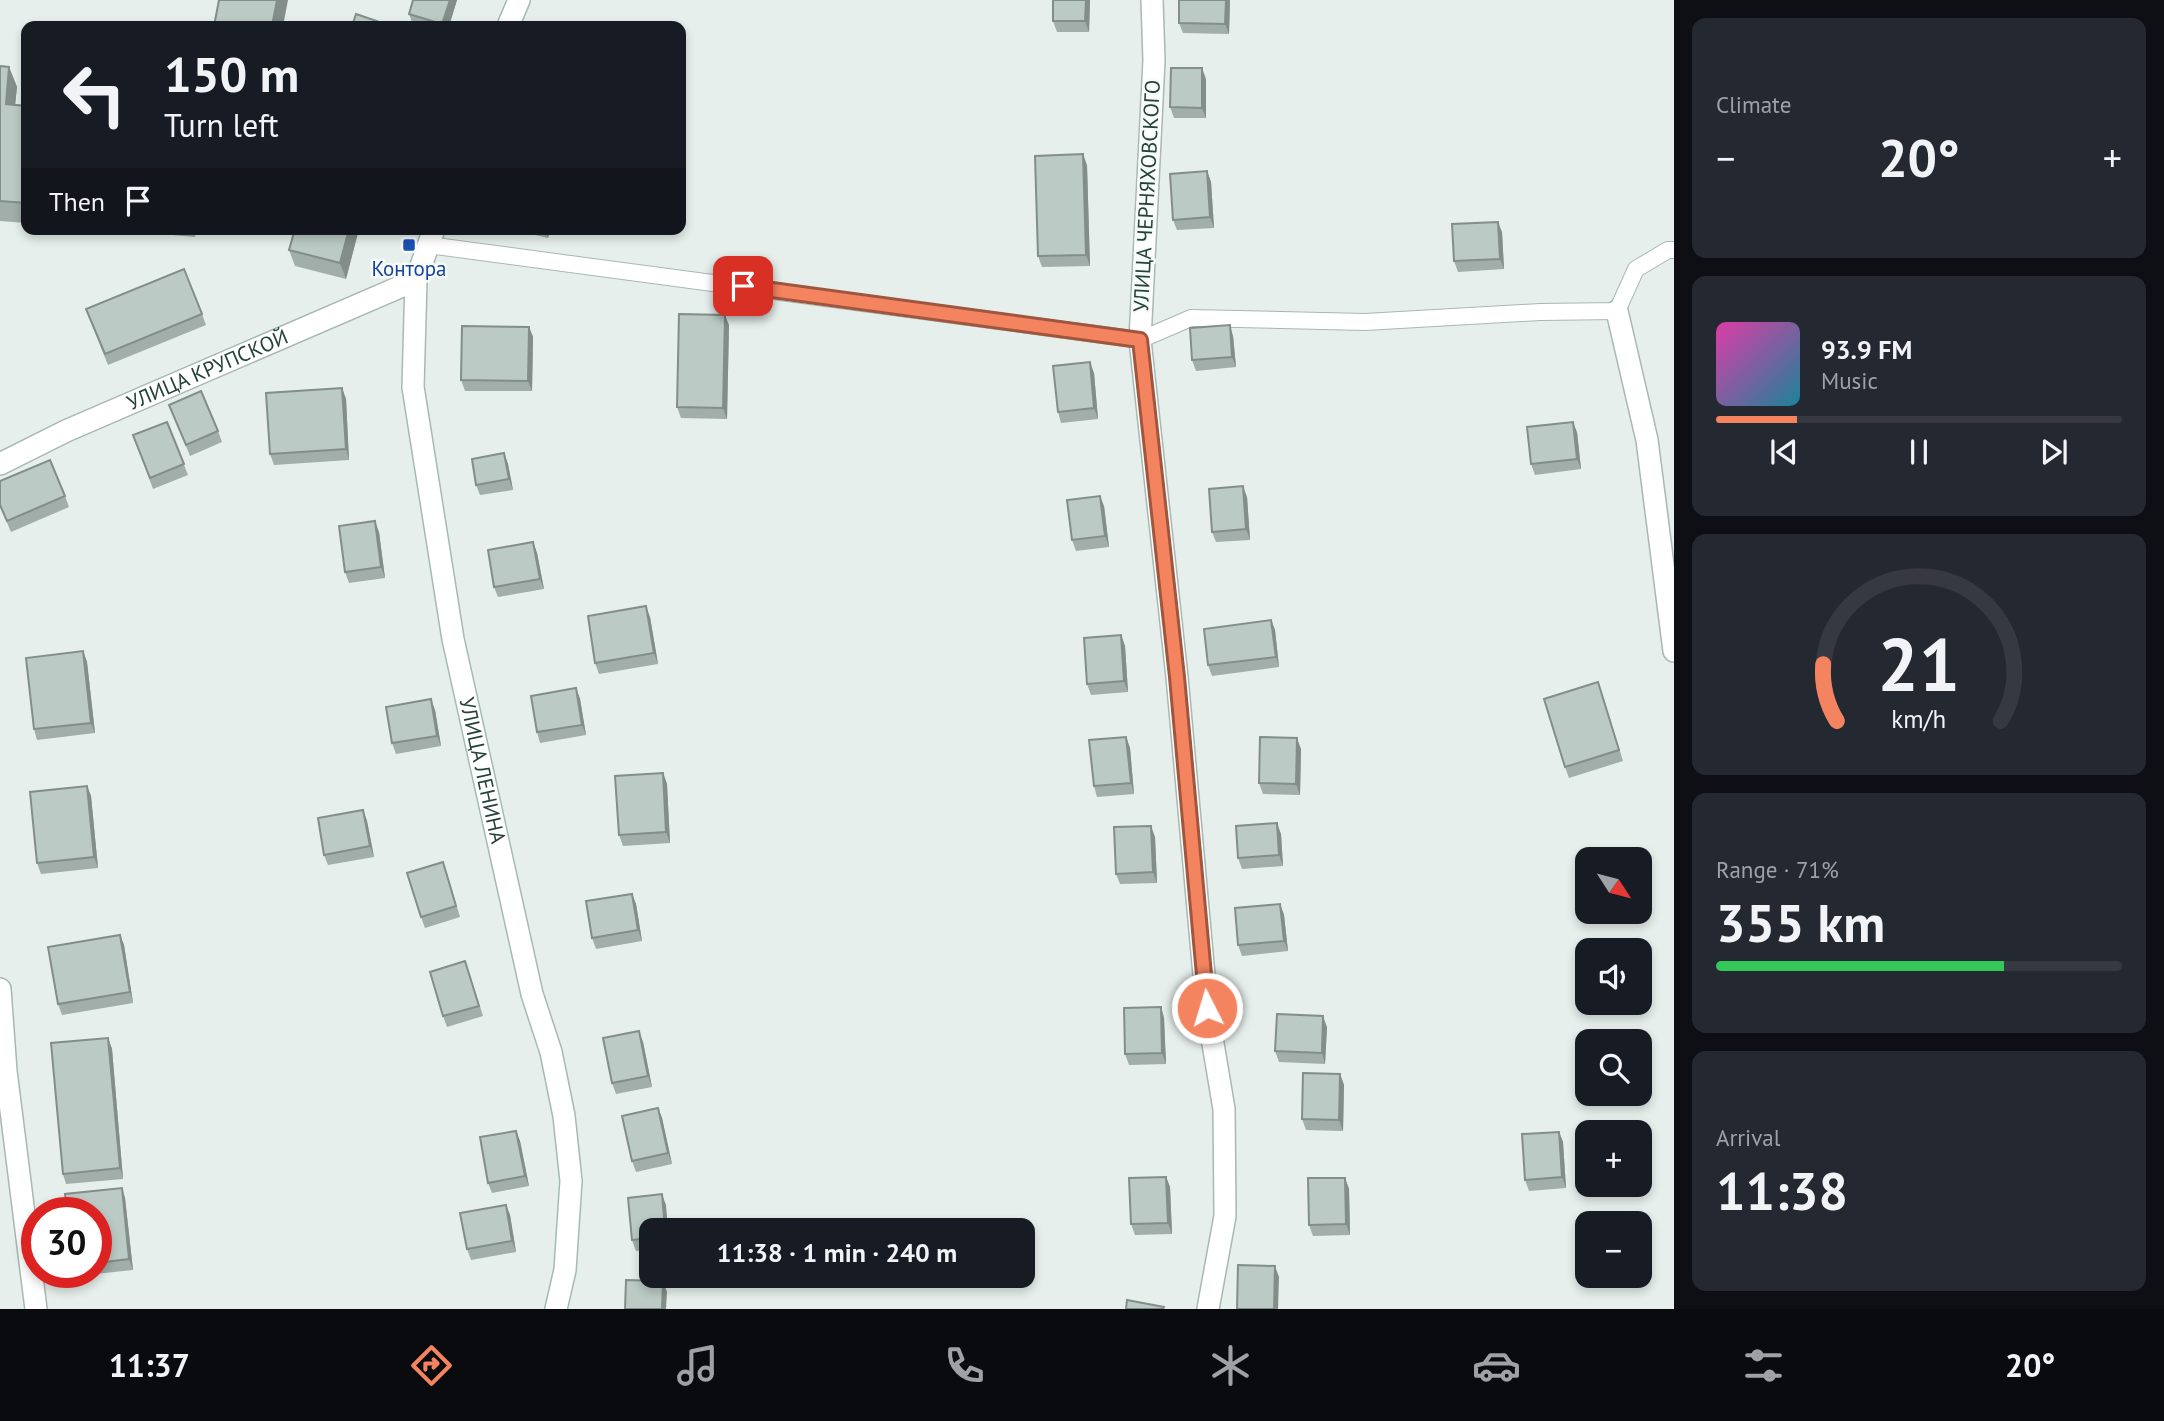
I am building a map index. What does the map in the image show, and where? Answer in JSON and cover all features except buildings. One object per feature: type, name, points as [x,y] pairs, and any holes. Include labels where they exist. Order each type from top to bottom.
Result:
[{"type":"street","points":[[510,21],[519,0]]},
{"type":"street","name":"УЛИЦА ЧЕРНЯХОВСКОГО","points":[[1152,0],[1154,60],[1140,340],[1178,691],[1207,1008],[1224,1109],[1225,1216],[1208,1309]]},
{"type":"street","name":"УЛИЦА ЛЕНИНА","points":[[431,237],[416,280],[413,387],[453,639],[532,994],[551,1052],[564,1116],[570,1181],[565,1270],[556,1309]]},
{"type":"street","name":"УЛИЦА КРУПСКОЙ","points":[[0,464],[66,431],[416,280]]},
{"type":"street","points":[[1617,311],[1647,440],[1674,651]]},
{"type":"street","points":[[0,989],[6,1071],[36,1309]]},
{"type":"lane","points":[[431,237],[1140,340],[1191,318],[1365,322],[1540,312],[1617,311],[1636,268],[1668,250],[1674,250]]},
{"type":"place","name":"Контора","points":[[409,245]]},
{"type":"route","points":[[743,286],[1140,340],[1177,677],[1207,1008]]}]
